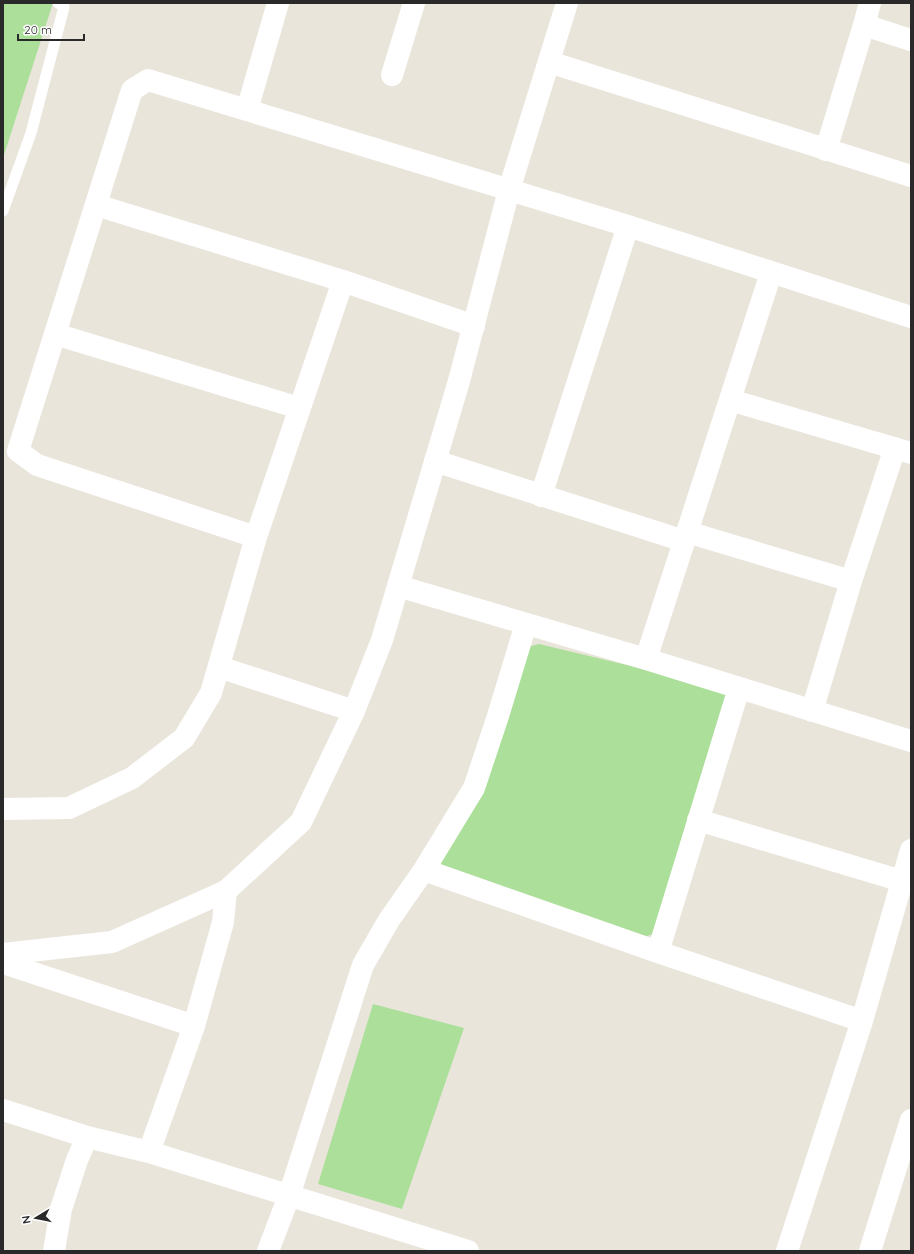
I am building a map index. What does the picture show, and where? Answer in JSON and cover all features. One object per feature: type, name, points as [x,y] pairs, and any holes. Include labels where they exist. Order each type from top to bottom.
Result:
[{"type":"street","points":[[247,110],[278,3]]},
{"type":"street","points":[[392,75],[414,3]]},
{"type":"street","points":[[3,954],[112,942],[226,891],[301,822],[354,711],[382,640],[474,326],[510,190],[567,3]]},
{"type":"street","points":[[826,150],[870,3]]},
{"type":"street","points":[[864,25],[911,40]]},
{"type":"street","points":[[549,62],[911,176]]},
{"type":"street","points":[[256,537],[37,465],[18,452],[132,90],[148,80],[628,226],[911,317]]},
{"type":"street","points":[[96,205],[343,281],[474,326]]},
{"type":"street","points":[[541,496],[628,226]]},
{"type":"street","points":[[646,659],[771,273]]},
{"type":"street","points":[[3,809],[68,808],[132,778],[184,738],[211,693],[256,537],[343,281]]},
{"type":"street","points":[[55,334],[300,408]]},
{"type":"street","points":[[730,400],[903,451],[851,581],[812,711]]},
{"type":"street","points":[[435,461],[541,496],[685,537],[851,581]]},
{"type":"street","points":[[398,586],[646,659],[911,741]]},
{"type":"street","points":[[268,1251],[289,1196],[363,965],[389,920],[424,870],[474,788],[526,624]]},
{"type":"street","points":[[219,667],[354,711]]},
{"type":"street","points":[[658,952],[739,688]]},
{"type":"street","points":[[698,820],[902,881]]},
{"type":"street","points":[[787,1251],[862,1022],[911,850]]},
{"type":"street","points":[[424,870],[862,1022]]},
{"type":"street","points":[[149,1152],[194,1026],[223,922],[226,891]]},
{"type":"street","points":[[3,963],[194,1026]]},
{"type":"street","points":[[3,1110],[87,1137],[149,1152],[468,1251]]},
{"type":"street","points":[[870,1251],[911,1121]]},
{"type":"street","points":[[54,1251],[61,1209],[77,1160],[87,1137]]},
{"type":"lane","points":[[3,211],[31,133],[64,6],[58,3]]},
{"type":"green space","points":[[3,3],[53,3],[3,158]]},
{"type":"green space","points":[[539,644],[723,688],[729,704],[657,933],[640,938],[438,864],[528,647]]},
{"type":"green space","points":[[373,1004],[464,1028],[402,1209],[318,1184]]}]
